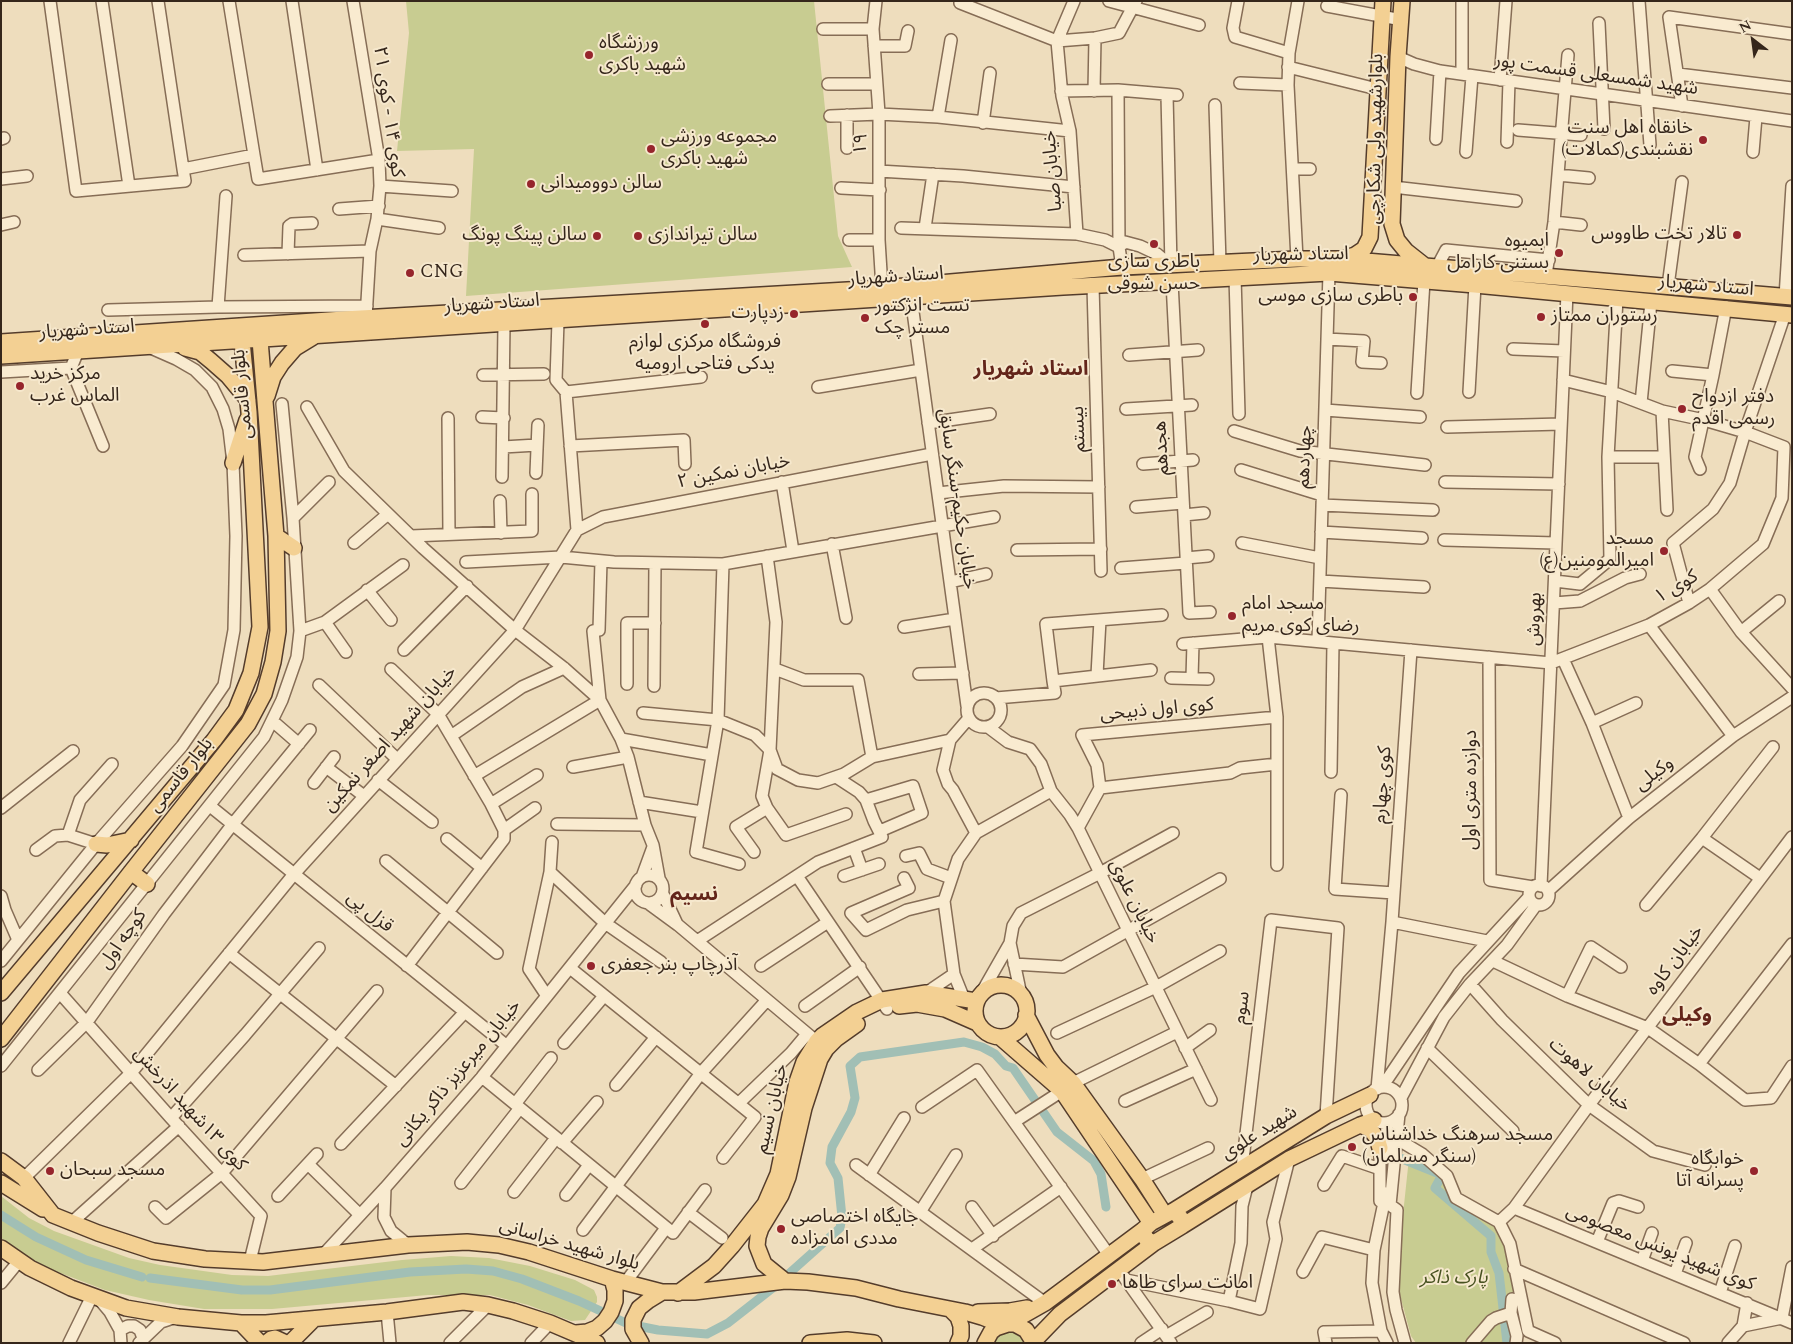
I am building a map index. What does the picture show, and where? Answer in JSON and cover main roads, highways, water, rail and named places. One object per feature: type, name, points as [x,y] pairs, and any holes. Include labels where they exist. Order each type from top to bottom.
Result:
[{"type":"main road","name":"بلوارشهید ولی شکارچی","points":[[1402,1],[1392,224],[1397,240],[1406,252],[1428,271]]},
{"type":"main road","points":[[1342,259],[1355,255],[1364,249],[1370,237],[1382,9]]},
{"type":"main road","points":[[1372,223],[1380,232],[1387,230],[1392,224]]},
{"type":"main road","name":"استاد شهریار","points":[[799,299],[882,288],[1122,267],[1297,259],[1342,259],[1476,277],[1567,293],[1789,315]]},
{"type":"main road","name":"استاد شهریار","points":[[1,342],[248,326],[366,312],[911,297],[1235,277],[1428,271]]},
{"type":"main road","name":"استاد شهریار","points":[[1476,277],[1546,275],[1788,297]]},
{"type":"main road","name":"استاد شهریار","points":[[1,356],[558,321],[776,300]]},
{"type":"main road","name":"بلوار قاسمی","points":[[1,993],[214,740],[236,710],[251,673],[260,627],[249,406],[242,342],[248,326],[260,340],[276,536],[278,631],[274,662],[264,694],[248,724],[3,1038]]},
{"type":"main road","points":[[265,399],[282,363],[295,348],[315,336]]},
{"type":"main road","points":[[176,345],[200,352],[228,376],[249,406],[232,463]]},
{"type":"main road","points":[[276,536],[294,548]]},
{"type":"main road","points":[[96,844],[107,845],[131,840]]},
{"type":"main road","points":[[131,872],[147,884]]},
{"type":"main road","points":[[1002,985],[1013,988],[1021,994],[1026,1004],[1026,1015],[1023,1024],[1009,1036],[991,1035],[983,1030],[977,1022],[974,1012],[974,998],[991,986],[1002,985]]},
{"type":"main road","name":"خیابان نسیم","points":[[678,1292],[714,1266],[765,1204],[778,1174],[797,1082],[804,1062],[817,1041],[857,1012],[885,1004],[926,994],[974,998]]},
{"type":"main road","name":"خیابان نسیم","points":[[885,1004],[896,1006],[917,1004],[945,1009],[977,1022]]},
{"type":"main road","points":[[1026,1015],[1047,1055],[1056,1067],[1147,1227],[1146,1239],[1154,1243],[1122,1274],[1060,1314],[1034,1342]]},
{"type":"main road","points":[[1,1019],[5,1025],[3,1038]]},
{"type":"main road","points":[[1000,1037],[1067,1087],[1169,1213],[1180,1217],[1182,1226]]},
{"type":"main road","name":"خیابان نسیم","points":[[786,1281],[764,1264],[757,1246],[761,1228],[782,1195],[788,1177],[804,1108],[816,1069],[817,1041]]},
{"type":"main road","name":"شهید علوی","points":[[1147,1227],[1326,1116],[1376,1091]]},
{"type":"main road","name":"شهید علوی","points":[[1154,1243],[1289,1159],[1360,1125],[1380,1121]]},
{"type":"main road","points":[[1360,1125],[1370,1129],[1377,1138],[1380,1148]]},
{"type":"main road","name":"بلوار شهید خراسانی","points":[[1,1161],[24,1178],[53,1215],[98,1234],[153,1251],[205,1258],[263,1262],[408,1245],[467,1242],[500,1245],[529,1252],[618,1281],[662,1292],[731,1289],[786,1281],[856,1288],[982,1316],[1005,1324],[1015,1324],[1026,1330],[1034,1342]]},
{"type":"main road","points":[[1,1183],[53,1215]]},
{"type":"main road","points":[[985,1343],[991,1332],[1045,1303],[1147,1227]]},
{"type":"main road","points":[[1,1248],[19,1261],[71,1288],[126,1308],[241,1323],[266,1323],[387,1312],[464,1302],[488,1305],[550,1323],[597,1343]]},
{"type":"main road","points":[[576,1334],[597,1328],[605,1321],[615,1301],[615,1290],[618,1281]]},
{"type":"main road","points":[[641,1343],[633,1329],[633,1320],[639,1308],[662,1292]]},
{"type":"main road","points":[[958,1343],[962,1326],[958,1317],[958,1311],[1010,1311],[1045,1303]]},
{"type":"main road","points":[[290,1343],[314,1318]]},
{"type":"main road","points":[[241,1323],[260,1343]]},
{"type":"main road","points":[[266,1343],[270,1339],[275,1338],[286,1343]]},
{"type":"main road","points":[[810,1343],[847,1340],[874,1343]]},
{"type":"waterway","points":[[784,1278],[840,1228],[842,1217],[838,1178],[830,1163],[832,1147],[851,1112],[855,1098],[850,1066],[860,1057],[964,1042],[982,1047],[995,1054],[1006,1066],[1013,1068],[1057,1132],[1094,1161],[1101,1174],[1106,1207]]},
{"type":"waterway","points":[[1400,1158],[1442,1175],[1435,1188],[1491,1236],[1491,1252],[1499,1273],[1507,1343]]},
{"type":"waterway","points":[[1,1215],[36,1237],[86,1260],[142,1277]]},
{"type":"waterway","points":[[150,1278],[242,1290],[270,1290],[410,1272],[466,1269],[493,1271],[522,1279],[605,1313]]},
{"type":"waterway","points":[[638,1326],[658,1330],[707,1334],[728,1323],[774,1287]]},
{"type":"waterway","points":[[613,1317],[628,1324]]},
{"type":"place","name":"ورزشگاه شهید باکری","points":[[589,55]]},
{"type":"place","name":"خانقاه اهل سنت نقشبندی(کمالات)","points":[[1703,140]]},
{"type":"place","name":"مجموعه ورزشی شهید باکری","points":[[651,149]]},
{"type":"place","name":"سالن دوومیدانی","points":[[531,184]]},
{"type":"place","name":"تالار تخت طاووس","points":[[1737,235]]},
{"type":"place","name":"سالن پینگ پونگ","points":[[597,236]]},
{"type":"place","name":"سالن تیراندازی","points":[[638,236]]},
{"type":"place","name":"باطری سازی حسن شوقی","points":[[1154,244]]},
{"type":"place","name":"ابمیوه بستنی کارامل","points":[[1559,253]]},
{"type":"place","name":"CNG","points":[[410,273]]},
{"type":"place","name":"باطری سازی موسی","points":[[1413,297]]},
{"type":"place","name":"زدپارت","points":[[794,314]]},
{"type":"place","name":"رستوران ممتاز","points":[[1541,317]]},
{"type":"place","name":"تست انژکتور مستر چک","points":[[865,318]]},
{"type":"place","name":"فروشگاه مرکزی لوازم یدکی فتاحی ارومیه","points":[[705,324]]},
{"type":"place","name":"مرکز خرید الماس غرب","points":[[20,386]]},
{"type":"place","name":"دفتر ازدواح رسمی اقدم","points":[[1682,409]]},
{"type":"place","name":"مسجد امیرالمومنین(ع)","points":[[1664,551]]},
{"type":"place","name":"مسجد امام رضای کوی مریم","points":[[1232,616]]},
{"type":"place","name":"آذرچاپ بنر جعفری","points":[[591,966]]},
{"type":"place","name":"مسجد سرهنگ خداشناس (سنگر مسلمان)","points":[[1352,1147]]},
{"type":"place","name":"مسجد سبحان","points":[[50,1171]]},
{"type":"place","name":"خوابگاه پسرانه آتا","points":[[1754,1171]]},
{"type":"place","name":"جایگاه اختصاصی مددی امامزاده","points":[[781,1229]]},
{"type":"place","name":"امانت سرای طاها","points":[[1112,1284]]},
{"type":"district","name":"استاد شهریار","points":[[1031,371]]},
{"type":"district","name":"نسیم","points":[[694,896]]},
{"type":"district","name":"وکیلی","points":[[1687,1017]]},
{"type":"park label","name":"پارک ذاکر","points":[[1454,1279]]}]
